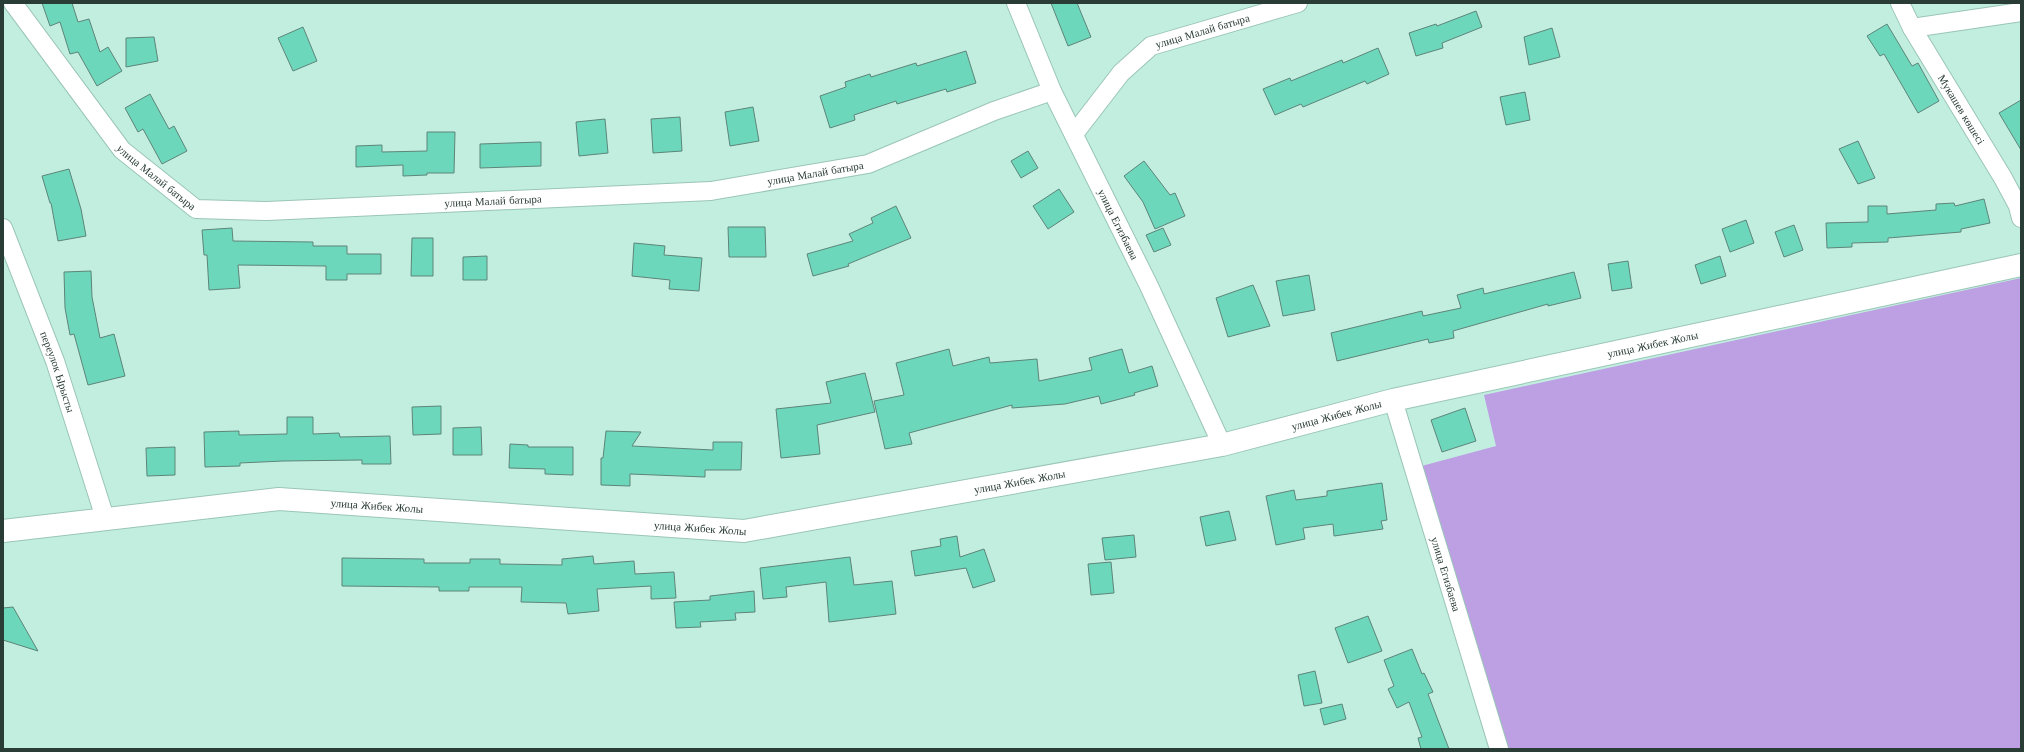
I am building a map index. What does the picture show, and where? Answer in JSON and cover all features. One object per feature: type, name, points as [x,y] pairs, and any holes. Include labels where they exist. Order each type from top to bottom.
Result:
[{"type":"main road","name":"улица Жибек Жолы","points":[[3,531],[279,499],[744,531],[1222,445],[1393,400],[2021,265]]},
{"type":"street","name":"улица Малай батыра","points":[[12,3],[122,150],[196,209],[267,211],[712,191],[868,164],[994,111],[1052,91]]},
{"type":"street","name":"улица Егизбаева","points":[[1016,3],[1052,91],[1149,286],[1222,445]]},
{"type":"street","name":"улица Малай батыра","points":[[1074,134],[1122,73],[1151,46],[1298,3]]},
{"type":"street","name":"Мукашев көшесі","points":[[1900,3],[1912,28],[2003,178],[2018,206],[2021,218]]},
{"type":"street","points":[[1912,28],[2021,12]]},
{"type":"street","name":"переулок Ырысты","points":[[3,228],[55,361],[105,518]]},
{"type":"street","name":"улица Егизбаева","points":[[1393,400],[1499,749]]},
{"type":"shaded area","points":[[2021,278],[2021,749],[1502,749],[1418,467],[1496,446],[1484,395]]},
{"type":"building","points":[[42,3],[72,3],[78,22],[89,19],[100,52],[108,47],[122,71],[97,86],[78,52],[70,54],[60,22],[50,26]]},
{"type":"building","points":[[1051,3],[1077,3],[1091,37],[1068,46]]},
{"type":"building","points":[[1476,11],[1482,27],[1442,43],[1443,48],[1416,56],[1409,33],[1436,24],[1437,26]]},
{"type":"building","points":[[1887,24],[1912,66],[1918,63],[1939,101],[1918,113],[1884,54],[1880,56],[1867,36]]},
{"type":"building","points":[[303,27],[317,61],[293,71],[278,38]]},
{"type":"building","points":[[1552,28],[1560,57],[1529,65],[1524,37]]},
{"type":"building","points":[[154,37],[158,61],[126,67],[126,38]]},
{"type":"building","points":[[1378,48],[1389,74],[1367,84],[1365,81],[1303,107],[1301,104],[1275,115],[1263,89],[1290,78],[1291,81],[1342,60],[1343,63]]},
{"type":"building","points":[[966,51],[976,83],[947,92],[946,89],[897,104],[896,101],[854,115],[855,120],[830,128],[820,96],[846,87],[845,82],[870,74],[871,77],[916,63],[917,66]]},
{"type":"building","points":[[1525,92],[1530,120],[1506,125],[1500,97]]},
{"type":"building","points":[[150,94],[169,129],[174,126],[187,151],[162,164],[143,129],[138,132],[125,108]]},
{"type":"building","points":[[2021,100],[2021,150],[1999,113]]},
{"type":"building","points":[[753,107],[759,141],[730,146],[725,112]]},
{"type":"building","points":[[680,117],[682,151],[653,153],[651,119]]},
{"type":"building","points":[[605,119],[608,153],[579,156],[576,122]]},
{"type":"building","points":[[427,132],[455,132],[454,173],[427,173],[427,175],[403,176],[403,165],[356,167],[356,146],[382,145],[382,152],[427,151]]},
{"type":"building","points":[[1858,141],[1875,178],[1858,184],[1839,149]]},
{"type":"building","points":[[541,142],[541,166],[480,168],[480,144]]},
{"type":"building","points":[[1028,151],[1038,168],[1021,178],[1011,161]]},
{"type":"building","points":[[1144,161],[1170,195],[1175,193],[1185,216],[1155,229],[1143,202],[1124,176]]},
{"type":"building","points":[[69,169],[81,209],[86,236],[58,241],[51,203],[42,176]]},
{"type":"building","points":[[1059,189],[1074,212],[1048,229],[1033,206]]},
{"type":"building","points":[[1984,199],[1990,223],[1961,229],[1961,232],[1888,238],[1888,242],[1852,243],[1852,247],[1827,248],[1826,223],[1868,222],[1868,206],[1887,206],[1887,214],[1936,210],[1936,204],[1954,203],[1955,206]]},
{"type":"building","points":[[896,206],[911,238],[848,264],[849,266],[813,276],[807,254],[853,241],[849,234],[873,223],[871,218]]},
{"type":"building","points":[[1746,220],[1754,243],[1730,252],[1722,229]]},
{"type":"building","points":[[1794,225],[1803,250],[1784,257],[1775,232]]},
{"type":"building","points":[[728,227],[765,227],[766,257],[729,257]]},
{"type":"building","points":[[232,228],[233,241],[313,242],[313,246],[347,246],[347,254],[381,254],[381,274],[347,274],[347,280],[326,280],[326,266],[238,265],[240,288],[209,290],[207,255],[204,255],[202,230]]},
{"type":"building","points":[[1163,228],[1171,245],[1154,252],[1146,235]]},
{"type":"building","points":[[412,238],[433,238],[433,276],[411,276]]},
{"type":"building","points":[[634,243],[665,246],[664,255],[702,258],[699,291],[669,289],[670,280],[632,276]]},
{"type":"building","points":[[487,256],[487,280],[463,280],[463,257]]},
{"type":"building","points":[[1720,256],[1726,276],[1701,284],[1695,265]]},
{"type":"building","points":[[1628,261],[1632,288],[1612,291],[1608,264]]},
{"type":"building","points":[[91,271],[92,297],[100,338],[114,334],[125,376],[88,385],[74,334],[70,335],[65,308],[64,272]]},
{"type":"building","points":[[1574,272],[1581,298],[1548,306],[1548,304],[1453,331],[1454,338],[1429,343],[1428,339],[1337,361],[1331,333],[1422,311],[1423,316],[1461,308],[1457,295],[1483,288],[1484,294]]},
{"type":"building","points":[[1309,275],[1315,310],[1283,316],[1276,281]]},
{"type":"building","points":[[1253,285],[1270,326],[1228,337],[1216,298]]},
{"type":"building","points":[[949,349],[953,366],[989,357],[990,363],[1037,359],[1039,381],[1092,370],[1089,358],[1122,349],[1129,373],[1152,366],[1158,386],[1134,393],[1135,395],[1101,404],[1099,396],[1065,404],[1012,408],[1012,405],[909,433],[912,444],[885,449],[874,401],[904,395],[896,363]]},
{"type":"building","points":[[865,373],[875,412],[817,425],[820,454],[781,458],[776,409],[831,403],[826,382]]},
{"type":"building","points":[[441,406],[441,434],[413,435],[412,407]]},
{"type":"building","points":[[1465,408],[1476,441],[1442,452],[1431,420]]},
{"type":"building","points":[[287,417],[313,417],[313,434],[339,433],[340,437],[390,436],[391,464],[362,464],[362,460],[283,461],[240,463],[240,466],[205,467],[204,432],[239,431],[239,435],[287,434]]},
{"type":"building","points":[[481,427],[482,455],[453,455],[453,428]]},
{"type":"building","points":[[606,431],[641,432],[632,446],[713,450],[713,442],[742,442],[741,470],[705,470],[705,477],[630,474],[630,486],[601,485],[601,458],[603,458]]},
{"type":"building","points":[[510,444],[528,445],[528,447],[573,447],[573,475],[545,474],[545,469],[509,468]]},
{"type":"building","points":[[175,447],[175,475],[147,476],[146,448]]},
{"type":"building","points":[[1382,483],[1387,520],[1381,521],[1383,529],[1334,536],[1333,524],[1303,528],[1305,539],[1276,545],[1266,496],[1294,490],[1296,500],[1327,496],[1327,491]]},
{"type":"building","points":[[1229,511],[1236,540],[1206,546],[1200,517]]},
{"type":"building","points":[[1134,535],[1136,557],[1105,560],[1102,538]]},
{"type":"building","points":[[957,536],[960,557],[984,549],[995,581],[973,588],[966,568],[915,576],[911,551],[941,546],[940,539]]},
{"type":"building","points":[[593,556],[594,564],[634,561],[635,574],[674,572],[676,598],[651,599],[651,586],[597,589],[599,611],[568,614],[566,603],[521,602],[522,587],[469,587],[469,591],[439,591],[439,587],[342,586],[342,558],[424,559],[424,563],[470,563],[470,559],[500,559],[500,564],[562,565],[562,559]]},
{"type":"building","points":[[850,557],[854,585],[892,581],[896,614],[829,622],[826,582],[786,587],[787,597],[763,599],[760,568]]},
{"type":"building","points":[[1111,562],[1114,593],[1091,595],[1088,564]]},
{"type":"building","points":[[754,591],[755,612],[735,613],[736,620],[700,622],[701,627],[676,628],[674,602],[710,600],[710,596]]},
{"type":"building","points":[[13,607],[38,651],[3,640],[3,608]]},
{"type":"building","points":[[1368,616],[1382,651],[1348,663],[1335,628]]},
{"type":"building","points":[[1412,649],[1422,674],[1424,673],[1433,692],[1428,694],[1449,749],[1421,749],[1418,738],[1422,737],[1409,702],[1397,708],[1388,689],[1394,686],[1384,660]]},
{"type":"building","points":[[1315,671],[1322,703],[1304,706],[1298,675]]},
{"type":"building","points":[[1342,704],[1346,719],[1324,725],[1320,709]]}]
